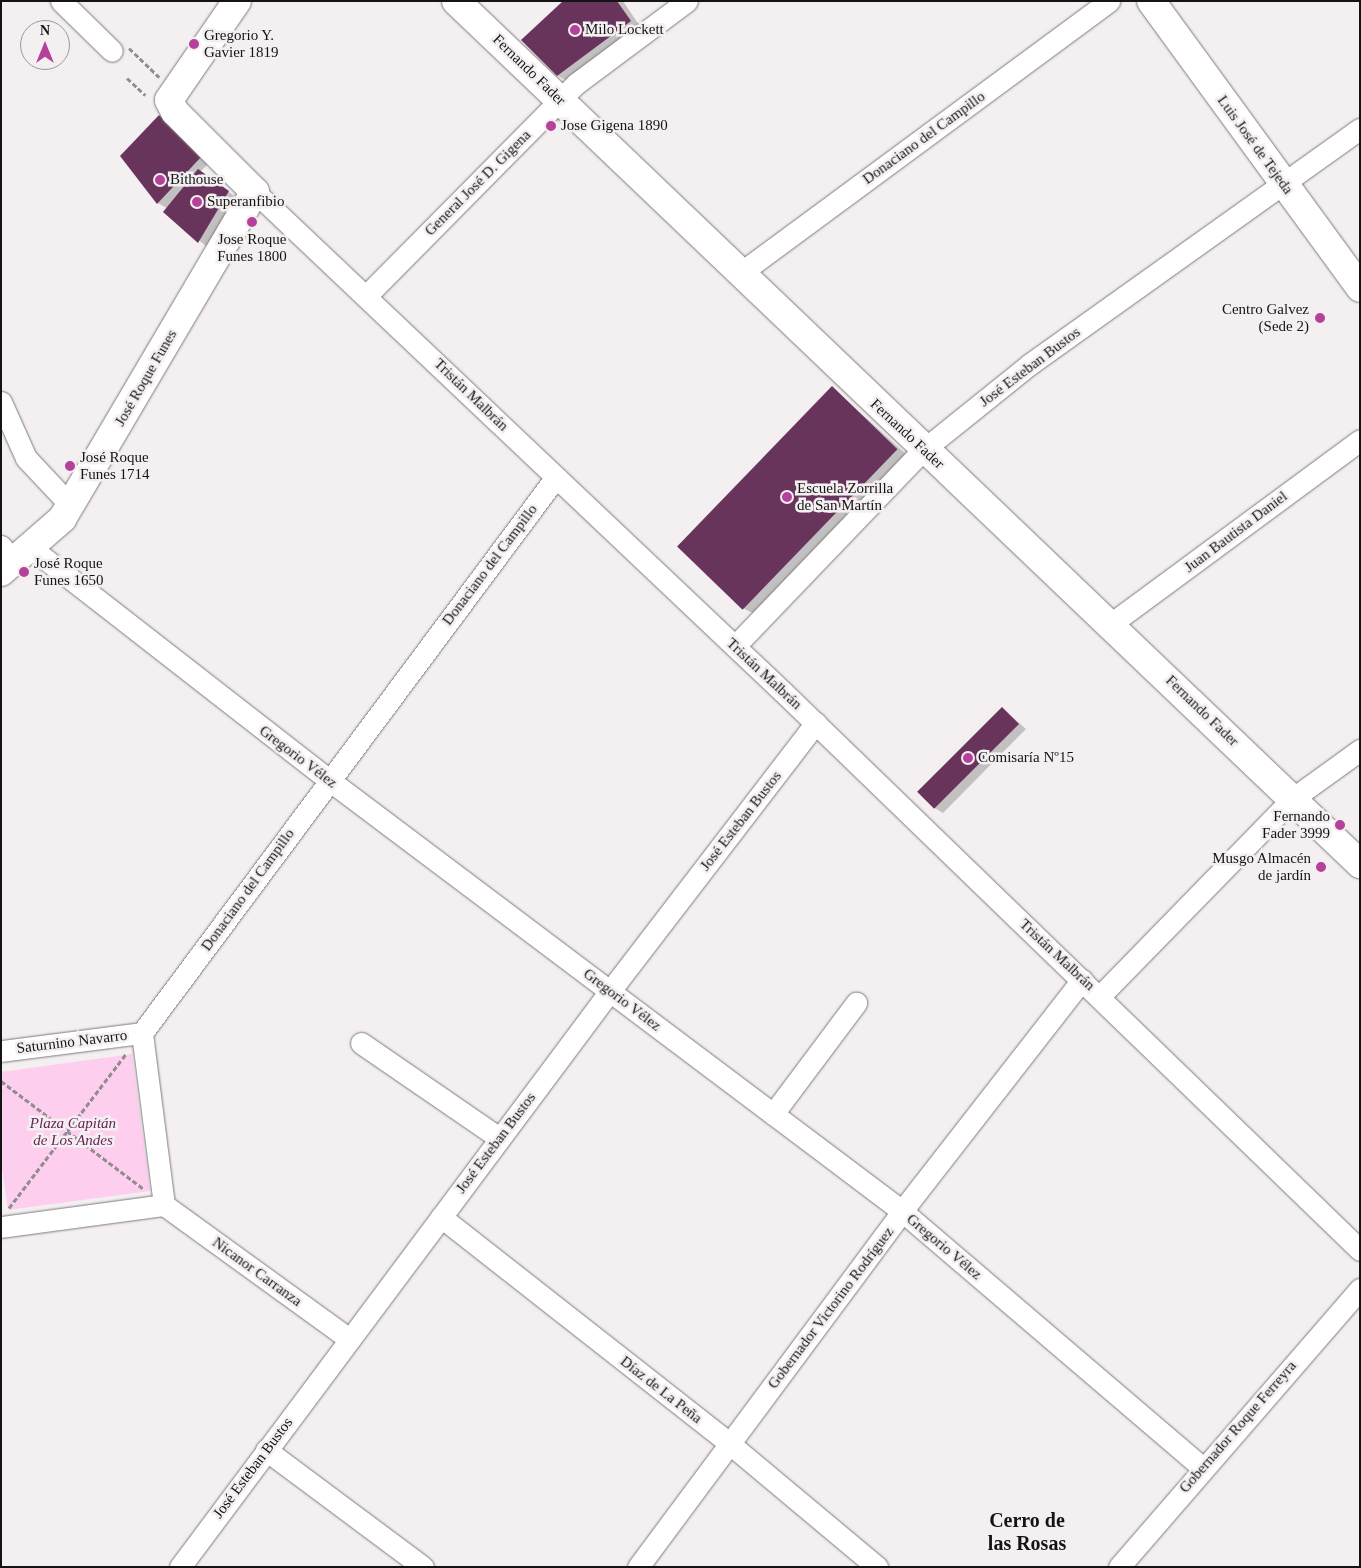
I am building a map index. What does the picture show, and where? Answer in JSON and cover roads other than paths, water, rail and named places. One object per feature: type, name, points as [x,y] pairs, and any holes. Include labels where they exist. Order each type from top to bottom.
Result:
[{"type":"main road","name":"Tristán Malbrán","points":[[237,1],[158,91],[175,112],[255,192]]},
{"type":"main road","name":"Fernando Fader","points":[[456,1],[923,450],[1112,623],[1360,864]]},
{"type":"main road","name":"Luis José de Tejeda","points":[[1151,1],[1360,288]]},
{"type":"main road","name":"José Roque Funes","points":[[12,557],[71,506],[255,192]]},
{"type":"street","points":[[61,1],[117,46]]},
{"type":"street","name":"General José D. Gigena","points":[[367,295],[560,100],[687,1]]},
{"type":"street","name":"Donaciano del Campillo","points":[[739,274],[1110,1]]},
{"type":"street","name":"José Esteban Bustos","points":[[735,646],[923,450],[1030,364],[1360,129]]},
{"type":"street","name":"Tristán Malbrán","points":[[255,192],[367,295],[816,723],[1100,996],[1360,1250]]},
{"type":"street","points":[[1,402],[26,458],[71,506]]},
{"type":"street","name":"Juan Bautista Daniel","points":[[1112,623],[1360,440]]},
{"type":"street","name":"Donaciano del Campillo","points":[[142,1033],[556,477]]},
{"type":"street","name":"Gregorio Vélez","points":[[12,557],[329,780],[902,1212],[1202,1466]]},
{"type":"street","name":"José Esteban Bustos","points":[[180,1567],[610,991],[816,723]]},
{"type":"street","points":[[1100,996],[1292,800],[1360,750]]},
{"type":"street","name":"Gobernador Victorino Rodríguez","points":[[638,1567],[902,1212],[1082,980]]},
{"type":"street","points":[[773,1114],[856,1003]]},
{"type":"street","points":[[1,1227],[164,1205],[142,1033]]},
{"type":"street","name":"Saturnino Navarro","points":[[1,1051],[142,1033]]},
{"type":"street","points":[[361,1043],[500,1138]]},
{"type":"street","name":"Nicanor Carranza","points":[[164,1205],[349,1339]]},
{"type":"street","name":"Díaz de La Peña","points":[[441,1217],[730,1444],[877,1567]]},
{"type":"street","name":"Gobernador Roque Ferreyra","points":[[1119,1567],[1202,1466],[1360,1289]]},
{"type":"street","points":[[266,1450],[423,1567]]},
{"type":"place","name":"Milo Lockett","points":[[575,30]]},
{"type":"place","name":"Gregorio Y. Gavier 1819","points":[[194,44]]},
{"type":"place","name":"Jose Gigena 1890","points":[[551,126]]},
{"type":"place","name":"Bithouse","points":[[160,180]]},
{"type":"place","name":"Superanfibio","points":[[197,202]]},
{"type":"place","name":"Jose Roque Funes 1800","points":[[252,222]]},
{"type":"place","name":"Centro Galvez (Sede 2)","points":[[1320,318]]},
{"type":"place","name":"José Roque Funes 1714","points":[[70,466]]},
{"type":"place","name":"Escuela Zorrilla de San Martín","points":[[787,497]]},
{"type":"place","name":"José Roque Funes 1650","points":[[24,572]]},
{"type":"place","name":"Comisaría Nº15","points":[[968,758]]},
{"type":"place","name":"Fernando Fader 3999","points":[[1340,825]]},
{"type":"place","name":"Musgo Almacén de jardín","points":[[1321,867]]},
{"type":"district","name":"Cerro de las Rosas","points":[[1027,1532]]},
{"type":"park label","name":"Plaza Capitán de Los Andes","points":[[73,1132]]}]
